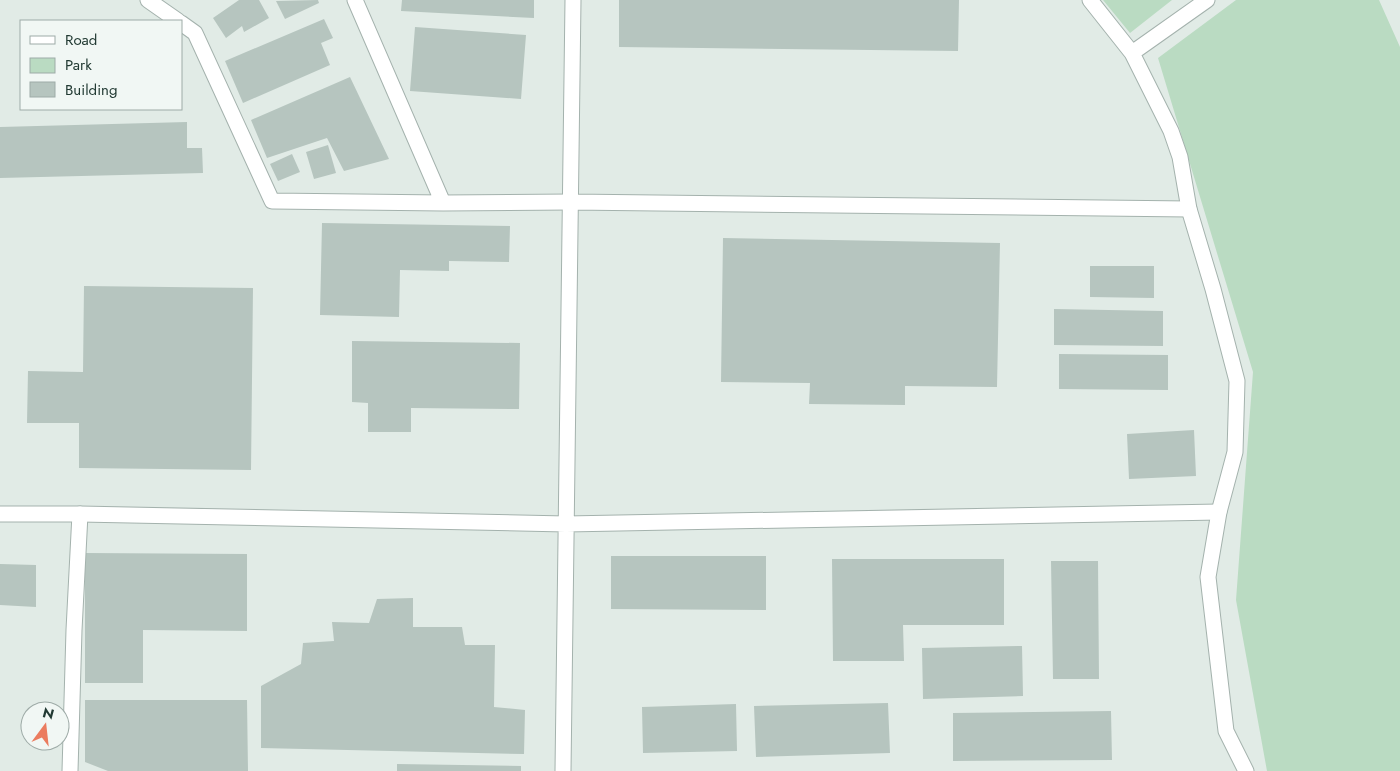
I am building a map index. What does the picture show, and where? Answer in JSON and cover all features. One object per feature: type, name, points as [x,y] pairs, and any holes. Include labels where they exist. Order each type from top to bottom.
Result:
[{"type":"street","points":[[148,0],[177,20]]},
{"type":"street","points":[[355,0],[443,203]]},
{"type":"street","points":[[562,771],[573,0]]},
{"type":"street","points":[[1090,0],[1132,53],[1171,130],[1180,157],[1189,209],[1237,380],[1235,452],[1219,512],[1208,577],[1226,731],[1246,771]]},
{"type":"street","points":[[1132,53],[1207,0]]},
{"type":"street","points":[[182,23],[195,33],[272,201],[571,202],[1189,209]]},
{"type":"street","points":[[0,514],[566,524],[1219,512]]},
{"type":"street","points":[[70,771],[80,514]]},
{"type":"green space","points":[[1103,0],[1172,0],[1130,33]]},
{"type":"green space","points":[[1236,0],[1379,0],[1400,47],[1400,771],[1267,771],[1236,600],[1253,372],[1158,58]]},
{"type":"building","points":[[239,0],[259,0],[269,18],[244,32],[242,26],[226,38],[213,18]]},
{"type":"building","points":[[318,0],[319,3],[285,19],[276,1]]},
{"type":"building","points":[[402,0],[534,0],[534,18],[401,11]]},
{"type":"building","points":[[619,0],[959,0],[958,51],[619,47]]},
{"type":"building","points":[[324,19],[333,38],[321,43],[330,65],[243,103],[225,61]]},
{"type":"building","points":[[415,27],[526,35],[521,99],[410,91]]},
{"type":"building","points":[[350,77],[389,159],[344,171],[327,138],[267,158],[251,120]]},
{"type":"building","points":[[187,122],[187,148],[202,148],[203,173],[0,178],[0,127]]},
{"type":"building","points":[[328,145],[336,173],[314,179],[306,152]]},
{"type":"building","points":[[292,154],[300,172],[278,181],[270,164]]},
{"type":"building","points":[[322,223],[510,226],[509,262],[449,261],[449,271],[400,270],[399,317],[320,315]]},
{"type":"building","points":[[723,238],[1000,243],[997,387],[905,386],[905,405],[809,404],[810,383],[721,382]]},
{"type":"building","points":[[1090,266],[1154,266],[1154,298],[1090,297]]},
{"type":"building","points":[[84,286],[253,288],[251,470],[79,468],[79,423],[27,423],[28,371],[83,372]]},
{"type":"building","points":[[1054,309],[1163,311],[1163,346],[1054,345]]},
{"type":"building","points":[[352,341],[520,343],[519,409],[411,408],[411,432],[368,432],[368,403],[352,402]]},
{"type":"building","points":[[1059,354],[1168,355],[1168,390],[1059,389]]},
{"type":"building","points":[[1194,430],[1196,476],[1129,479],[1127,434]]},
{"type":"building","points":[[85,553],[247,554],[247,631],[143,630],[143,683],[85,683]]},
{"type":"building","points":[[611,556],[766,556],[766,610],[611,609]]},
{"type":"building","points":[[832,559],[1004,559],[1004,625],[903,625],[904,661],[833,661]]},
{"type":"building","points":[[1051,561],[1098,561],[1099,679],[1053,679]]},
{"type":"building","points":[[0,564],[36,565],[36,607],[0,605]]},
{"type":"building","points":[[413,598],[413,627],[462,627],[465,645],[495,645],[494,707],[525,710],[524,754],[261,748],[261,686],[301,664],[303,643],[334,641],[332,622],[369,623],[377,599]]},
{"type":"building","points":[[1022,646],[1023,696],[923,699],[922,648]]},
{"type":"building","points":[[85,700],[247,700],[248,771],[108,771],[85,762]]},
{"type":"building","points":[[888,703],[890,753],[756,757],[754,706]]},
{"type":"building","points":[[736,704],[737,751],[643,753],[642,707]]},
{"type":"building","points":[[1111,711],[1112,760],[953,761],[953,713]]},
{"type":"building","points":[[397,764],[521,766],[521,771],[397,771]]}]
